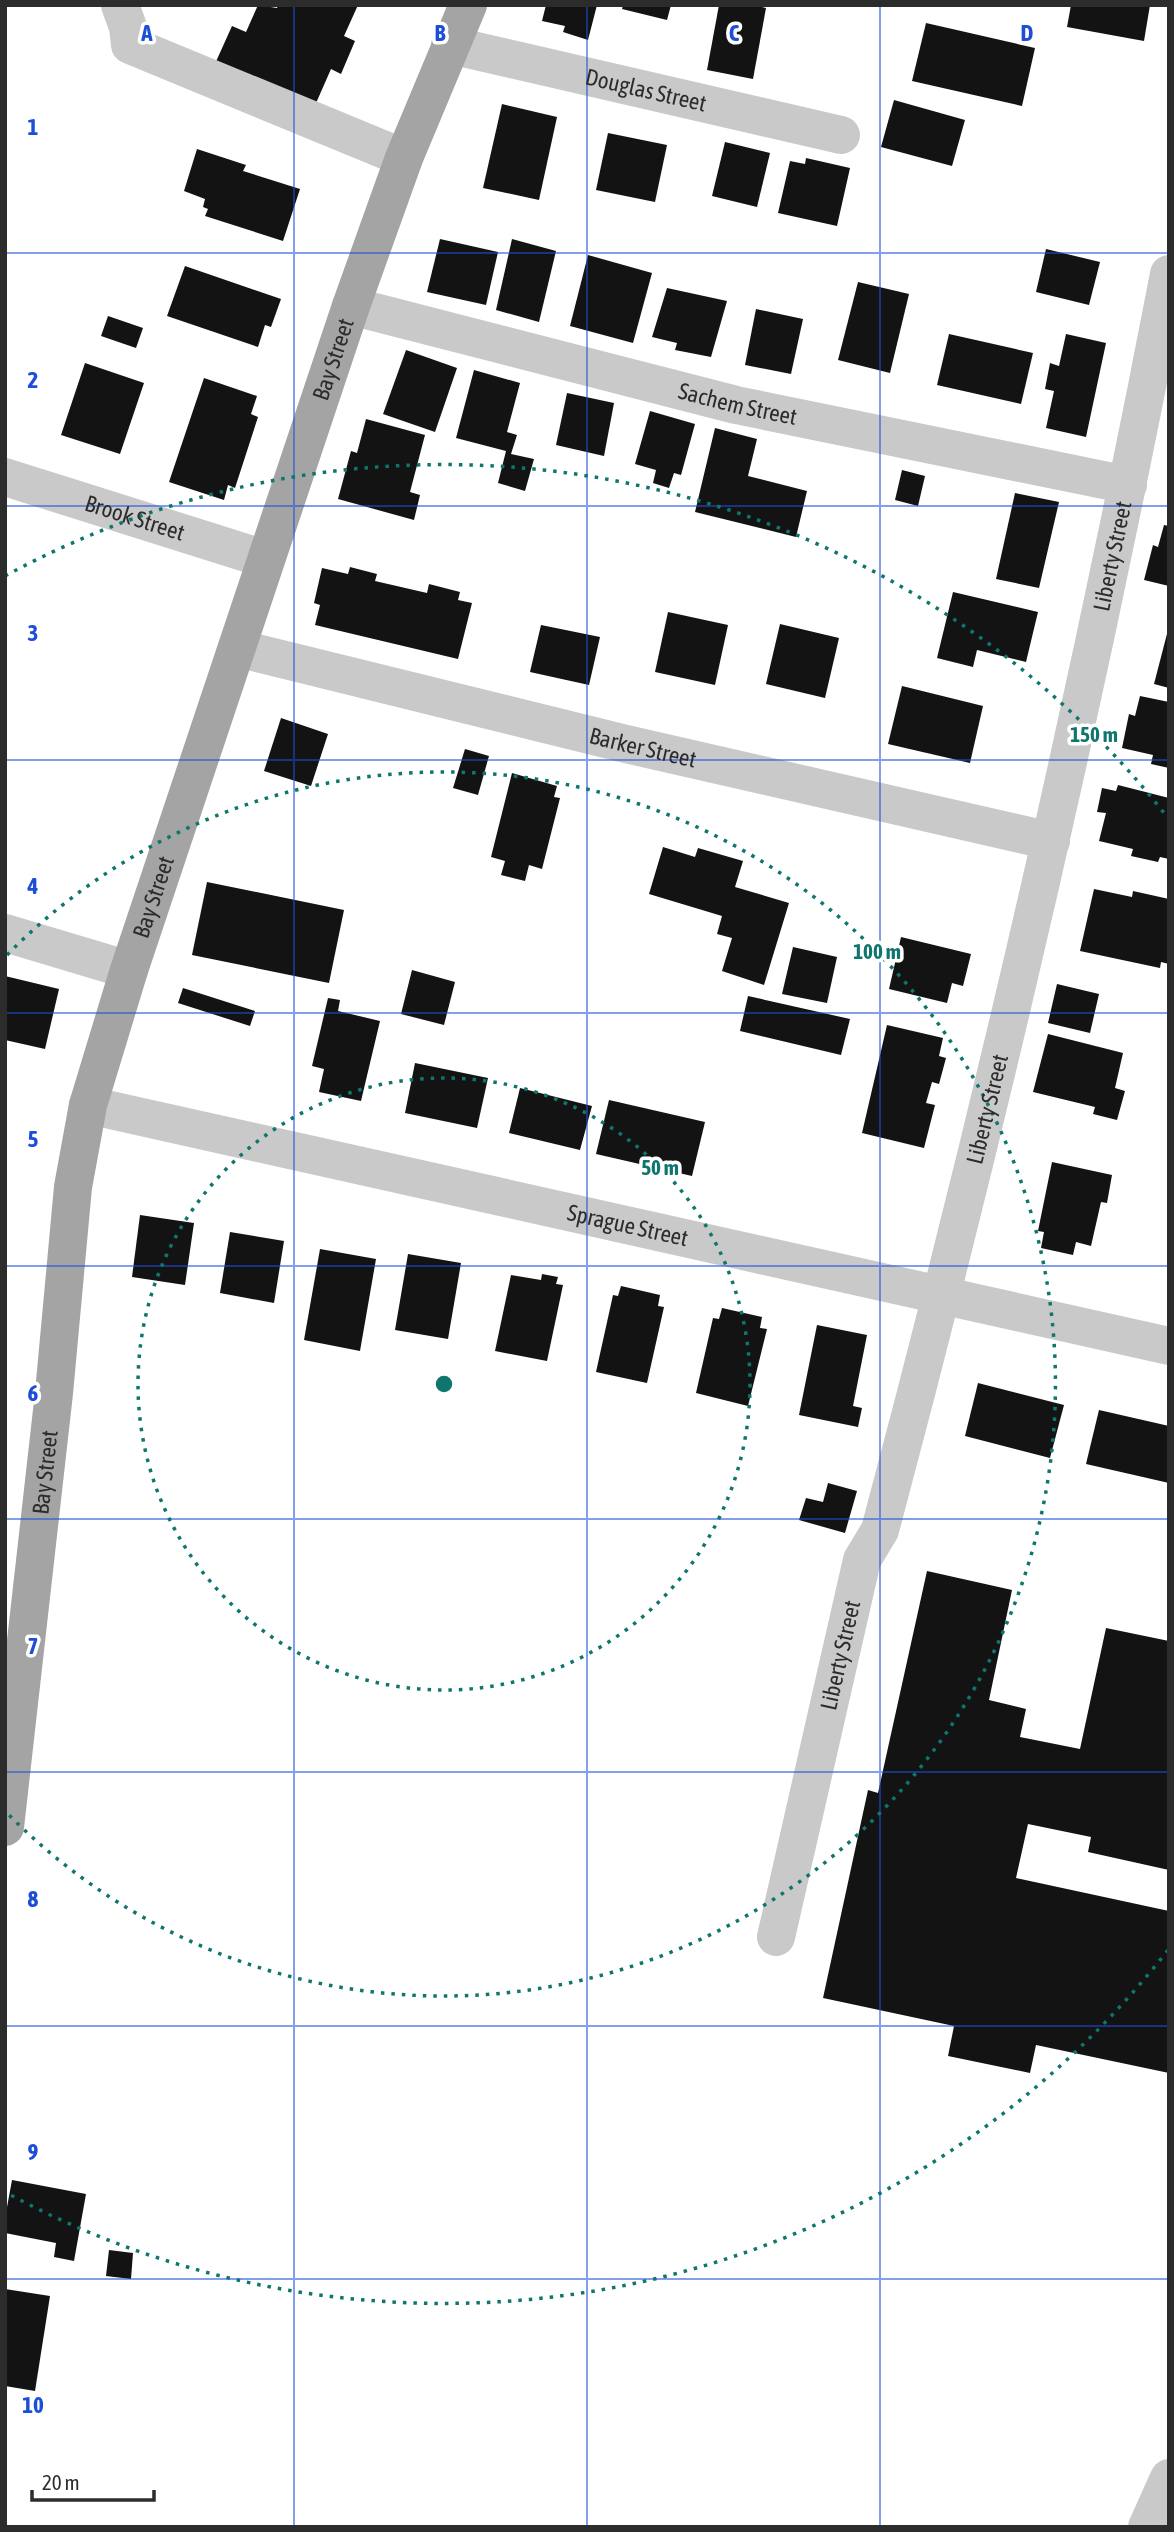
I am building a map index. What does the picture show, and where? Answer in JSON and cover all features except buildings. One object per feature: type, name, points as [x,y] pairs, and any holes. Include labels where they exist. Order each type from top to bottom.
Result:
[{"type":"main road","name":"Bay Street","points":[[5,1827],[52,1406],[73,1186],[88,1105],[129,970],[351,306],[404,158],[468,5]]},
{"type":"street","points":[[120,5],[131,45],[404,158]]},
{"type":"street","name":"Douglas Street","points":[[450,45],[841,135]]},
{"type":"street","name":"Liberty Street","points":[[776,1937],[862,1560],[880,1530],[943,1296],[1051,841],[1128,485],[1169,274]]},
{"type":"street","name":"Sachem Street","points":[[351,306],[736,405],[1128,485]]},
{"type":"street","name":"Brook Street","points":[[5,477],[265,559]]},
{"type":"street","name":"Barker Street","points":[[237,648],[625,744],[1051,841]]},
{"type":"street","points":[[5,933],[129,970]]},
{"type":"street","name":"Sprague Street","points":[[88,1105],[1169,1346]]},
{"type":"street","points":[[1147,2527],[1169,2477]]}]
